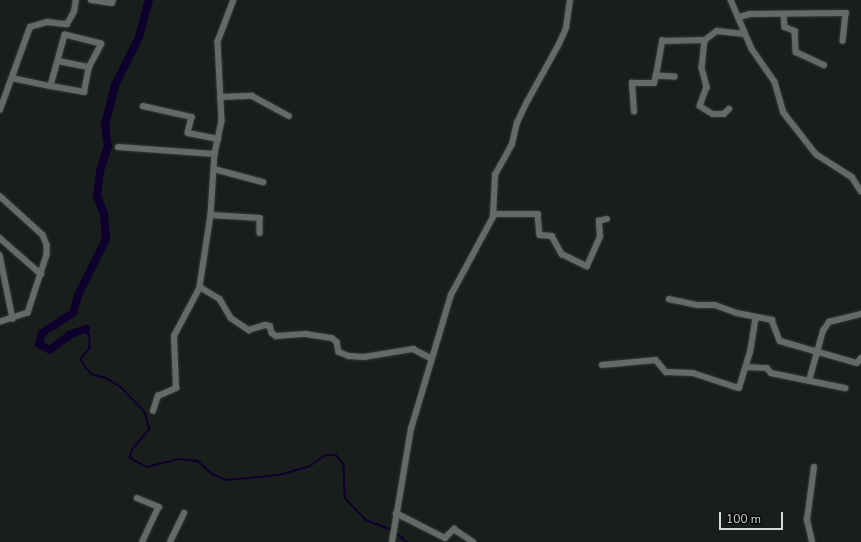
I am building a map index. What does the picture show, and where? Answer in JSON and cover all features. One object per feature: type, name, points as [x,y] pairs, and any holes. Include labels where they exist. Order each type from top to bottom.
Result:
[{"type":"street","points":[[51,86],[67,24],[74,12],[76,0]]},
{"type":"street","points":[[91,0],[112,3],[113,0]]},
{"type":"street","points":[[153,410],[158,396],[176,388],[174,336],[200,287],[211,215],[215,154],[222,121],[218,42],[234,0]]},
{"type":"street","points":[[392,540],[409,435],[451,295],[488,230],[493,214],[495,174],[512,144],[517,123],[527,102],[559,44],[566,28],[570,0]]},
{"type":"street","points":[[731,0],[752,49],[775,82],[784,112],[816,154],[852,177],[861,191]]},
{"type":"street","points":[[739,17],[784,14],[846,13],[843,41]]},
{"type":"street","points":[[784,14],[785,28],[795,31],[796,52],[824,65]]},
{"type":"street","points":[[0,110],[30,27],[47,22],[67,24]]},
{"type":"street","points":[[634,112],[632,83],[654,83],[662,41],[705,40],[717,31],[745,34]]},
{"type":"street","points":[[12,78],[84,92],[89,67],[100,44],[65,35]]},
{"type":"street","points":[[705,40],[702,68],[707,87],[700,106],[713,114],[724,114],[729,109]]},
{"type":"street","points":[[58,61],[89,67]]},
{"type":"street","points":[[656,76],[675,77]]},
{"type":"street","points":[[220,97],[252,96],[289,116]]},
{"type":"street","points":[[143,106],[192,117],[188,133],[218,140]]},
{"type":"street","points":[[118,147],[215,154]]},
{"type":"street","points":[[214,169],[263,182]]},
{"type":"street","points":[[0,196],[43,235],[47,245],[41,274],[28,313],[0,322]]},
{"type":"street","points":[[493,214],[538,214],[540,235],[552,236],[562,254],[587,266],[600,236],[599,221],[607,219]]},
{"type":"street","points":[[211,215],[260,218],[260,233]]},
{"type":"street","points":[[0,238],[41,274]]},
{"type":"street","points":[[0,255],[13,319]]},
{"type":"street","points":[[200,287],[220,299],[231,318],[249,330],[265,325],[270,326],[272,333],[276,336],[306,334],[332,338],[337,342],[339,352],[349,356],[364,357],[412,349],[431,358]]},
{"type":"street","points":[[669,299],[697,305],[715,305],[772,320],[780,340],[816,350],[822,354],[857,363],[861,358]]},
{"type":"street","points":[[808,381],[822,331],[829,322],[861,314]]},
{"type":"street","points":[[602,365],[656,360],[666,372],[693,373],[739,388],[746,367],[756,317]]},
{"type":"street","points":[[746,367],[768,368],[771,373],[845,388]]},
{"type":"street","points":[[812,542],[807,520],[814,467]]},
{"type":"street","points":[[138,498],[158,508],[143,542]]},
{"type":"street","points":[[170,542],[184,513]]},
{"type":"street","points":[[396,513],[445,538],[454,529],[473,542]]},
{"type":"waterway","points":[[86,329],[71,334],[50,350],[39,344],[42,333],[73,313],[78,295],[106,239],[104,214],[97,196],[100,171],[108,146],[105,125],[115,85],[139,37],[149,0]]},
{"type":"waterway","points":[[86,329],[90,337],[90,348],[81,359],[86,368],[93,375],[106,378],[121,387],[145,412],[150,429],[133,449],[130,458],[147,467],[179,459],[198,461],[212,474],[227,480],[279,475],[310,466],[325,455],[336,455],[344,465],[345,498],[366,520],[392,530]]},
{"type":"waterway","points":[[395,532],[407,542]]}]
